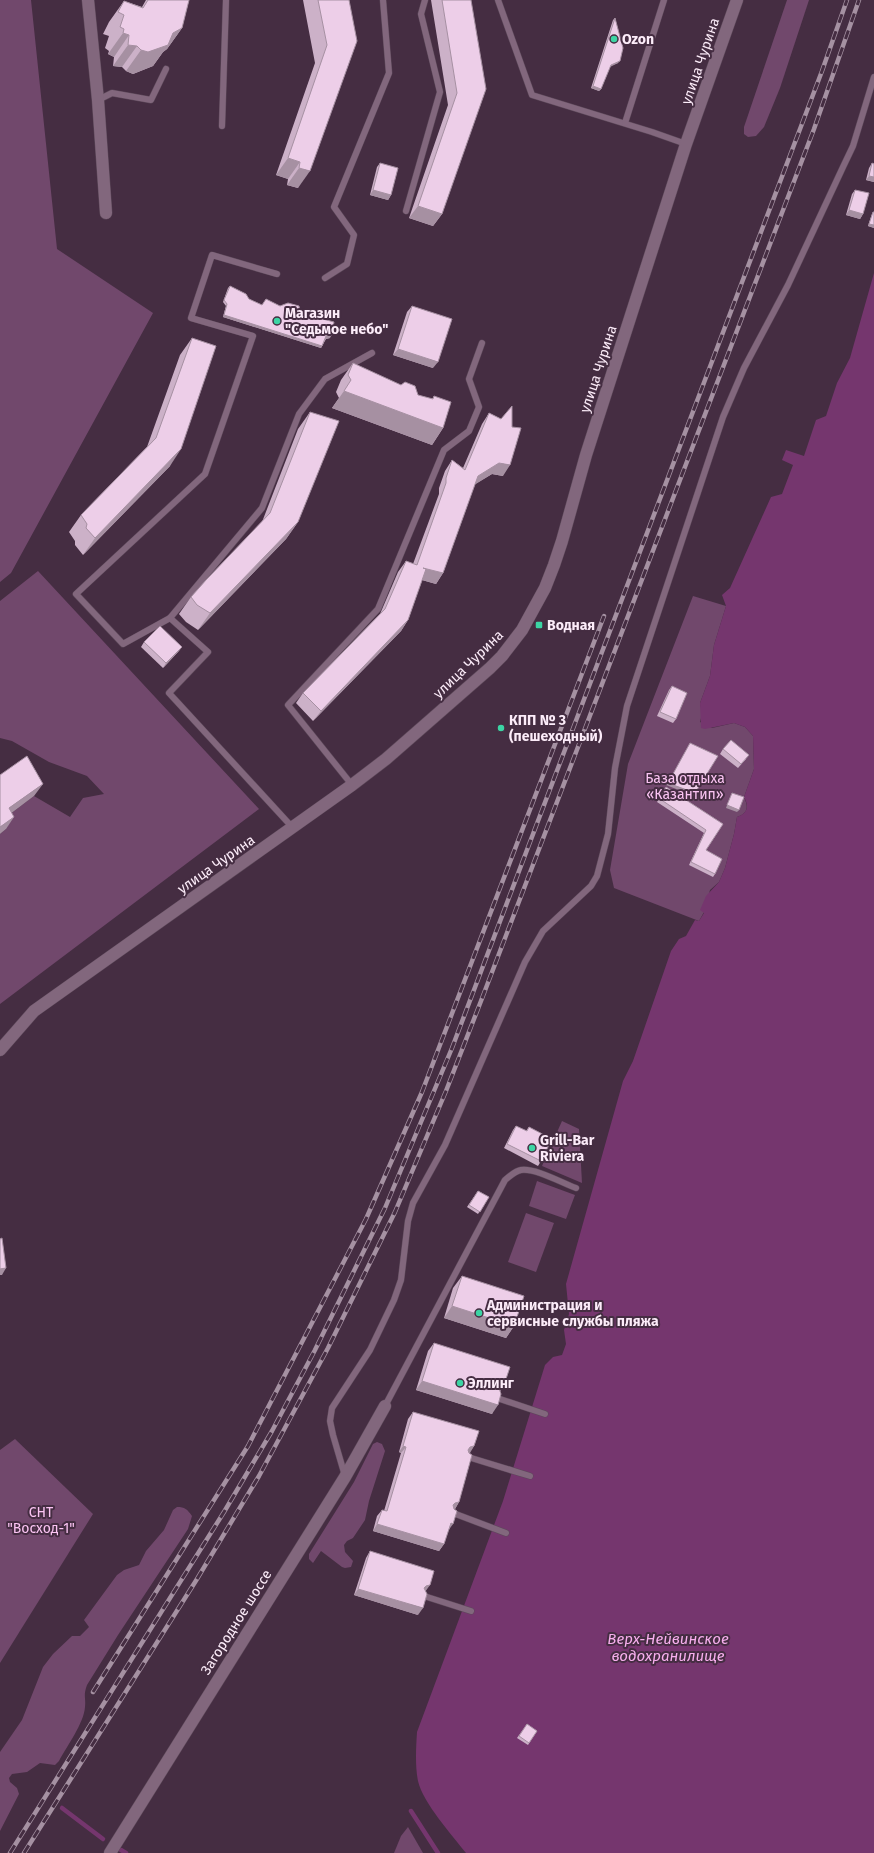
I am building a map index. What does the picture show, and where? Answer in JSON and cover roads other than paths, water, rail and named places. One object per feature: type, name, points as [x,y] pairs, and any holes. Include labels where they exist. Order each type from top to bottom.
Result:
[{"type":"street","points":[[88,0],[98,100],[106,212]]},
{"type":"street","name":"улица Чурина","points":[[0,1050],[34,1011],[293,828],[386,759],[498,660],[522,630],[535,610],[545,588],[562,541],[586,455],[686,144],[737,0]]},
{"type":"street","name":"Загородное шоссе","points":[[110,1853],[345,1477],[385,1406]]},
{"type":"lane","points":[[222,126],[226,0]]},
{"type":"lane","points":[[326,278],[347,264],[354,235],[334,207],[389,72],[383,0]]},
{"type":"lane","points":[[406,211],[440,92],[421,14],[425,0]]},
{"type":"lane","points":[[498,0],[532,96],[625,123],[686,144]]},
{"type":"lane","points":[[625,123],[664,0]]},
{"type":"lane","points":[[98,100],[112,93],[151,100],[166,69]]},
{"type":"lane","points":[[345,1477],[330,1421],[332,1408],[370,1350],[394,1300],[401,1280],[407,1227],[413,1203],[444,1145],[525,962],[543,932],[591,886],[597,876],[608,834],[615,768],[627,706],[721,424],[744,368],[788,285],[853,146],[874,77]]},
{"type":"lane","points":[[277,274],[212,255],[191,318],[253,336],[205,474],[76,594],[123,644],[170,618],[262,508],[299,414],[325,379],[372,353]]},
{"type":"lane","points":[[352,785],[288,706],[378,609],[444,450],[469,431],[479,407],[469,379],[482,343]]},
{"type":"lane","points":[[170,618],[208,652],[169,693],[293,828]]},
{"type":"lane","points":[[385,1406],[505,1180],[520,1170],[526,1170],[538,1173],[576,1188]]},
{"type":"lane","points":[[497,1398],[545,1414]]},
{"type":"lane","points":[[468,1458],[530,1476]]},
{"type":"lane","points":[[453,1513],[506,1533]]},
{"type":"lane","points":[[424,1596],[471,1611]]},
{"type":"water","name":"Верх-Нейвинское водохранилище","points":[[874,273],[874,1853],[466,1853],[432,1809],[421,1790],[416,1769],[417,1732],[503,1501],[545,1365],[553,1357],[562,1355],[566,1344],[564,1330],[569,1314],[566,1284],[623,1081],[633,1061],[671,951],[679,939],[686,936],[695,920],[699,921],[704,913],[700,910],[706,896],[719,882],[725,868],[737,817],[745,811],[747,806],[744,797],[754,769],[753,736],[745,727],[734,723],[705,729],[701,728],[700,703],[710,676],[714,645],[726,606],[722,595],[730,588],[771,497],[782,494],[793,465],[782,460],[786,450],[804,456],[816,420],[826,416],[837,383],[850,358]]},
{"type":"waterway","points":[[62,1808],[103,1839]]},
{"type":"waterway","points":[[411,1811],[438,1853]]},
{"type":"waterway","points":[[121,1850],[126,1853]]},
{"type":"railway","points":[[10,1853],[224,1512],[272,1431],[315,1350],[385,1208],[452,1048],[822,71],[847,0]]},
{"type":"railway","points":[[24,1853],[197,1579],[259,1476],[328,1348],[395,1212],[446,1091],[481,1001],[814,129],[859,0]]},
{"type":"railway","points":[[93,1692],[248,1446],[366,1219],[422,1092],[604,616]]},
{"type":"place","name":"Ozon","points":[[614,39]]},
{"type":"place","name":"Магазин \"Седьмое небо\"","points":[[277,321]]},
{"type":"place","name":"Водная","points":[[539,625]]},
{"type":"place","name":"КПП № 3 (пешеходный)","points":[[501,728]]},
{"type":"place","name":"Grill-Bar Riviera","points":[[532,1148]]},
{"type":"place","name":"Администрация и сервисные службы пляжа","points":[[479,1313]]},
{"type":"place","name":"Эллинг","points":[[460,1383]]},
{"type":"park label","name":"База отдыха «Казантип»","points":[[685,786]]},
{"type":"park label","name":"СНТ \"Восход-1\"","points":[[41,1520]]}]
